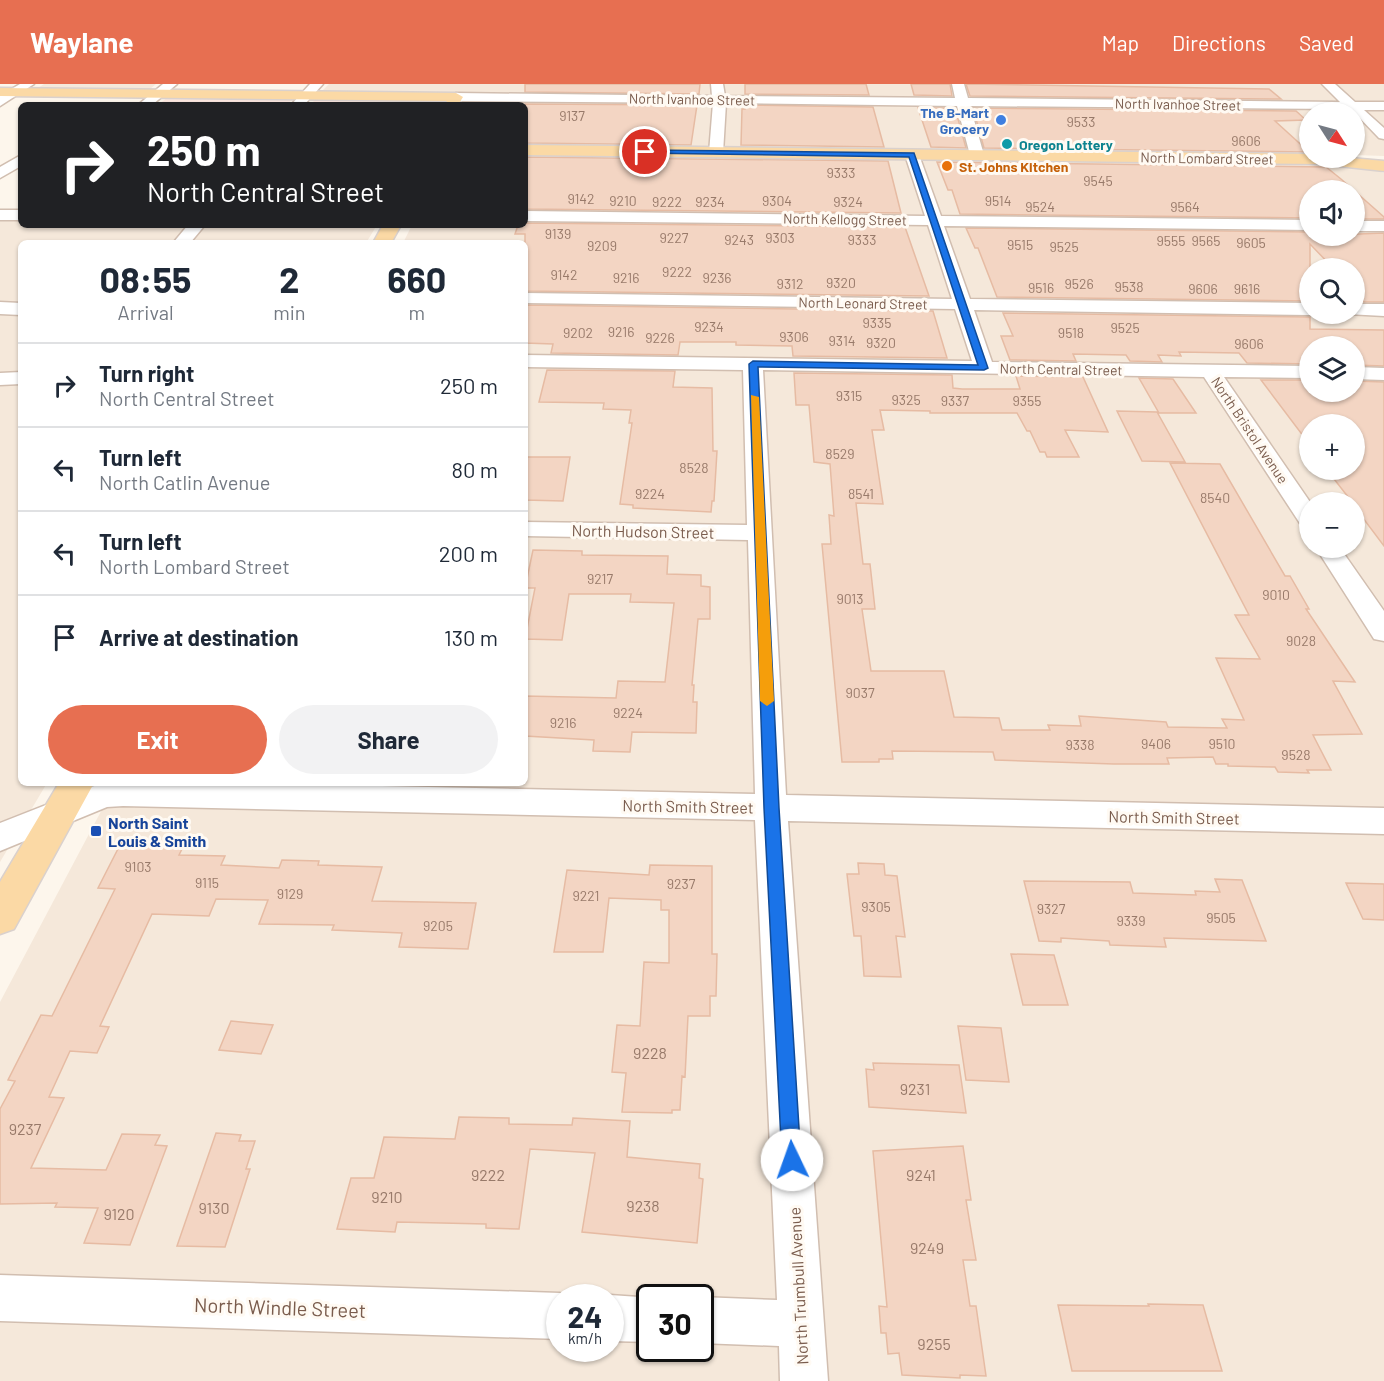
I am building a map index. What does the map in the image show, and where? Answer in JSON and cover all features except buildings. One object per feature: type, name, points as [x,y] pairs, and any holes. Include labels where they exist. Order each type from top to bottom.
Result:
[{"type":"main road","name":"North Ivanhoe Street","points":[[0,92],[158,94],[302,100],[453,101]]},
{"type":"main road","name":"North Lombard Street","points":[[528,150],[1320,159],[1384,166]]},
{"type":"main road","points":[[0,917],[68,798]]},
{"type":"street","points":[[0,102],[28,84]]},
{"type":"street","points":[[148,102],[171,84]]},
{"type":"street","points":[[302,100],[317,84]]},
{"type":"street","points":[[453,101],[463,84]]},
{"type":"street","points":[[716,153],[720,99],[717,84]]},
{"type":"street","points":[[958,84],[977,155]]},
{"type":"street","points":[[1328,84],[1348,102]]},
{"type":"street","name":"North Ivanhoe Street","points":[[453,101],[720,99],[1299,104]]},
{"type":"street","name":"North Ivanhoe Street","points":[[1365,105],[1384,106]]},
{"type":"street","points":[[1365,118],[1384,135]]},
{"type":"street","points":[[912,155],[984,368]]},
{"type":"street","points":[[0,174],[18,161]]},
{"type":"street","points":[[0,215],[18,215]]},
{"type":"street","name":"North Kellogg Street","points":[[528,216],[1299,225]]},
{"type":"street","points":[[1365,226],[1384,226]]},
{"type":"street","points":[[184,240],[194,228]]},
{"type":"street","name":"North Leonard Street","points":[[528,298],[1299,309]]},
{"type":"street","points":[[0,308],[18,309]]},
{"type":"street","points":[[1365,310],[1384,310]]},
{"type":"street","name":"North Central Street","points":[[528,360],[1299,372]]},
{"type":"street","name":"North Trumbull Avenue","points":[[753,364],[771,808],[804,1381]]},
{"type":"street","name":"North Bristol Avenue","points":[[1210,371],[1299,504]]},
{"type":"street","points":[[1365,373],[1384,374]]},
{"type":"street","points":[[0,379],[18,378]]},
{"type":"street","name":"North Hudson Street","points":[[528,529],[760,533]]},
{"type":"street","points":[[1335,558],[1384,632]]},
{"type":"street","name":"North Smith Street","points":[[0,837],[68,798],[123,793],[1384,821]]},
{"type":"street","name":"North Windle Street","points":[[0,1298],[546,1316]]},
{"type":"street","points":[[714,1321],[801,1324]]},
{"type":"shaded area","points":[[44,84],[156,84],[150,89],[38,88]]},
{"type":"shaded area","points":[[329,84],[1384,84],[1384,156],[1365,155],[1365,102],[1299,102],[1299,155],[1091,151],[1075,128],[1020,128],[1008,106],[977,107],[994,150],[528,146],[528,102],[466,102],[470,94],[321,92]]},
{"type":"shaded area","points":[[168,97],[292,99],[290,102],[162,102]]},
{"type":"shaded area","points":[[323,99],[420,102],[313,102]]},
{"type":"shaded area","points":[[528,154],[1299,163],[1299,168],[1365,168],[1384,173],[1384,1381],[0,1381],[0,1002],[114,786],[528,786],[528,240],[404,240],[410,228],[528,228]]},
{"type":"shaded area","points":[[0,221],[18,221],[18,228],[375,228],[368,240],[18,240],[18,786],[45,786],[0,862]]},
{"type":"slow traffic","points":[[755,397],[767,701]]},
{"type":"place","name":"The B-Mart Grocery","points":[[1001,120]]},
{"type":"place","name":"Oregon Lottery","points":[[1007,144]]},
{"type":"place","name":"St. Johns Kitchen","points":[[947,166]]},
{"type":"place","name":"North Saint Louis & Smith","points":[[96,831]]},
{"type":"route","points":[[645,152],[912,155],[984,368],[753,364],[771,808],[792,1160]]}]
